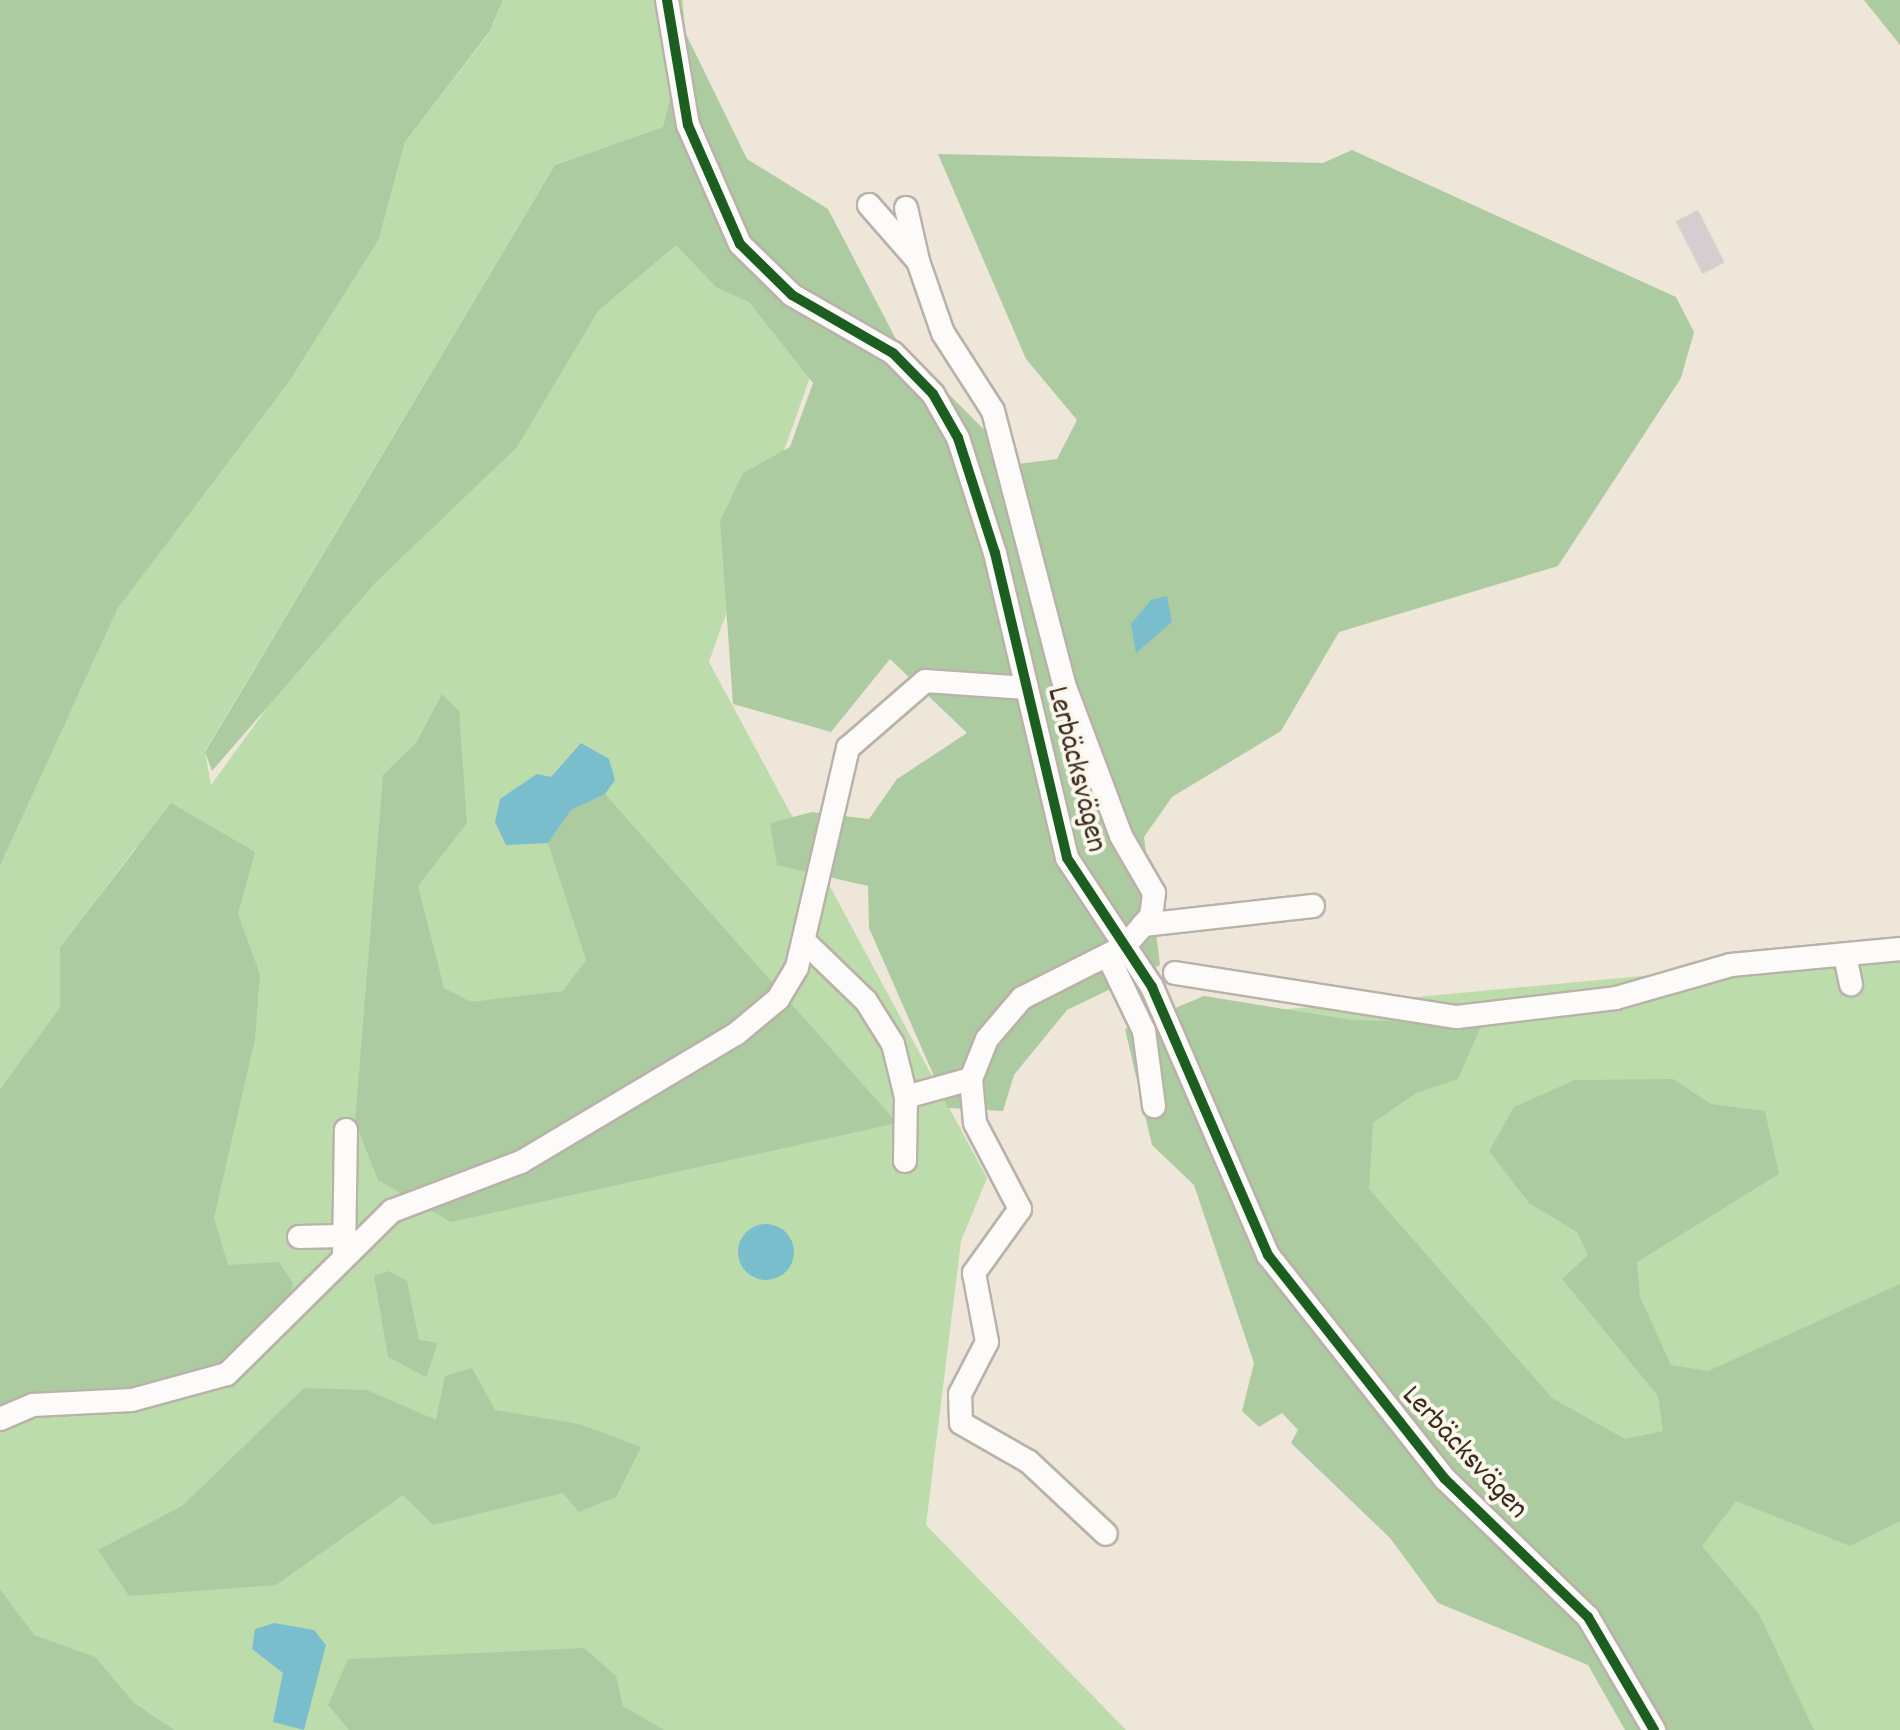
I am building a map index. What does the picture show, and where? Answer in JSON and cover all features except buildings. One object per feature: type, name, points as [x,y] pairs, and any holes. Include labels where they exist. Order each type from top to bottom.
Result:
[{"type":"street","name":"Lerbäcksvägen","points":[[667,0],[688,125],[740,244],[792,295],[893,353],[943,408],[980,495],[1068,858],[1116,951],[1163,1010],[1280,1274],[1445,1479],[1588,1617],[1654,1730]]},
{"type":"street","points":[[869,205],[918,261]]},
{"type":"street","points":[[906,208],[918,261],[948,344],[994,411],[1064,684],[1121,836],[1170,923]]},
{"type":"street","points":[[0,1420],[32,1405],[132,1400],[227,1374],[342,1246],[401,1206],[521,1162],[736,1034],[778,998],[805,942],[837,778],[860,733],[925,681],[1028,688]]},
{"type":"street","points":[[1106,1534],[1030,1462],[961,1423],[960,1394],[987,1342],[974,1273],[1020,1209],[976,1124],[971,1078],[987,1039],[1030,991],[1116,951],[1143,926],[1154,894]]},
{"type":"street","points":[[1143,926],[1313,906]]},
{"type":"street","points":[[805,942],[877,1015],[906,1097],[912,1156]]},
{"type":"street","points":[[1175,973],[1457,1017],[1616,998],[1731,965],[1900,948]]},
{"type":"street","points":[[1116,951],[1144,1031],[1154,1106]]},
{"type":"street","points":[[1844,956],[1851,984]]},
{"type":"street","points":[[906,1097],[971,1078]]},
{"type":"street","points":[[342,1246],[346,1130]]},
{"type":"street","points":[[299,1238],[342,1246]]},
{"type":"green space","points":[[0,0],[503,0],[490,31],[405,142],[379,239],[288,383],[118,608],[0,866]]},
{"type":"green space","points":[[503,0],[683,0],[685,32],[663,127],[555,165],[205,751],[211,785],[563,300],[682,219],[819,352],[709,662],[987,1178],[961,1241],[926,1525],[1126,1730],[0,1730],[0,1123],[57,1014],[0,1089],[0,866],[118,608],[379,239],[405,142],[490,32]],"holes":[[[137,846],[61,1006],[60,947]]]},
{"type":"green space","points":[[1864,0],[1900,0],[1900,45]]},
{"type":"green space","points":[[685,32],[747,159],[828,209],[898,343],[1018,464],[1057,459],[1077,420],[1026,359],[938,154],[1323,163],[1352,150],[1676,297],[1694,332],[1681,378],[1558,566],[1339,632],[1281,731],[1172,797],[1144,837],[1160,965],[1067,1010],[1014,1075],[1003,1111],[948,1108],[869,928],[868,886],[777,865],[770,823],[812,812],[869,819],[897,779],[967,733],[890,659],[831,732],[733,704],[720,521],[743,473],[790,447],[813,383],[749,302],[716,287],[676,245],[598,311],[517,447],[375,583],[212,771],[205,752],[555,165],[663,127]]},
{"type":"green space","points":[[442,694],[459,711],[467,823],[418,886],[444,988],[471,1002],[563,991],[586,960],[548,843],[571,810],[605,794],[897,1123],[451,1222],[378,1180],[355,1122],[383,775],[416,743]]},
{"type":"green space","points":[[171,803],[255,852],[238,914],[260,974],[255,1039],[214,1218],[228,1265],[279,1262],[293,1283],[285,1312],[237,1364],[136,1394],[34,1392],[0,1416],[0,1089],[60,1008],[60,947]]},
{"type":"green space","points":[[1900,952],[1900,1730],[1663,1730],[1192,1018]]},
{"type":"green space","points":[[1204,996],[1351,1020],[1482,1024],[1458,1079],[1416,1093],[1373,1123],[1369,1189],[1552,1398],[1625,1439],[1663,1431],[1658,1396],[1562,1279],[1588,1255],[1577,1232],[1529,1203],[1489,1151],[1514,1107],[1575,1080],[1673,1079],[1711,1104],[1765,1111],[1779,1174],[1637,1262],[1640,1297],[1671,1365],[1708,1371],[1900,1284],[1900,1521],[1850,1546],[1736,1501],[1702,1546],[1759,1614],[1814,1730],[1625,1730],[1588,1665],[1438,1603],[1390,1538],[1291,1443],[1298,1430],[1282,1413],[1259,1427],[1242,1411],[1254,1363],[1194,1185],[1152,1145],[1125,1029]]},
{"type":"green space","points":[[388,1271],[407,1281],[419,1340],[438,1343],[426,1377],[388,1357],[374,1276]]},
{"type":"green space","points":[[472,1368],[495,1410],[579,1424],[641,1447],[616,1497],[579,1512],[563,1493],[433,1525],[403,1495],[276,1585],[129,1596],[98,1550],[182,1506],[304,1388],[367,1390],[436,1420],[445,1376]]},
{"type":"green space","points":[[0,1589],[34,1635],[95,1657],[134,1703],[174,1730],[0,1730]]},
{"type":"green space","points":[[584,1648],[616,1676],[623,1706],[664,1730],[349,1730],[328,1705],[348,1659]]},
{"type":"water","points":[[1167,596],[1172,622],[1136,653],[1131,624],[1151,600]]},
{"type":"water","points":[[581,743],[609,759],[615,780],[605,794],[571,810],[548,843],[506,845],[495,822],[500,799],[537,774],[551,777]]},
{"type":"water","points":[[766,1224],[786,1232],[794,1252],[786,1272],[766,1280],[746,1272],[738,1252],[746,1232]]},
{"type":"water","points":[[274,1623],[314,1630],[326,1645],[304,1730],[273,1722],[283,1673],[252,1649],[255,1629]]},
{"type":"cycle path","points":[[667,0],[688,125],[740,244],[792,295],[893,353],[933,394],[958,438],[995,553],[1067,858],[1152,987],[1268,1255],[1445,1479],[1588,1617],[1654,1730]]}]
